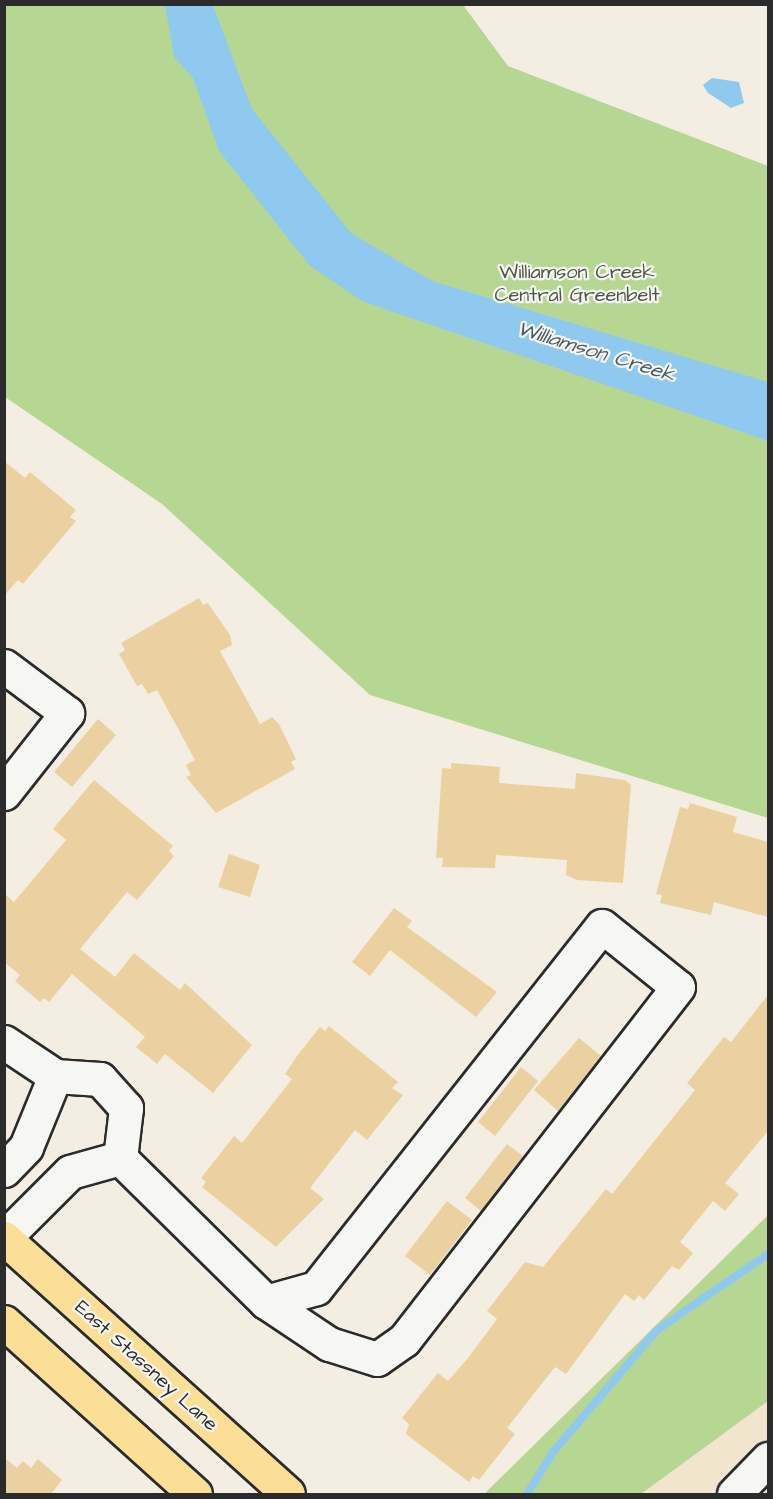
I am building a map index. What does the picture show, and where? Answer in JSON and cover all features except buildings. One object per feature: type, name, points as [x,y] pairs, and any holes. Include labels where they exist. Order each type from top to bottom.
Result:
[{"type":"main road","name":"East Stassney Lane","points":[[4,1238],[288,1494]]},
{"type":"main road","points":[[4,1322],[195,1494]]},
{"type":"street","points":[[4,666],[67,713],[4,793]]},
{"type":"street","points":[[120,1158],[266,1302],[329,1344],[377,1359],[404,1340],[678,987],[602,926],[316,1288],[266,1302]]},
{"type":"street","points":[[4,1042],[55,1076],[100,1079],[126,1108],[120,1158]]},
{"type":"street","points":[[4,1170],[26,1147],[55,1076]]},
{"type":"street","points":[[4,1238],[70,1172],[120,1158]]},
{"type":"street","points":[[734,1494],[768,1459]]},
{"type":"shaded area","points":[[768,1401],[768,1494],[641,1494]]},
{"type":"green space","name":"Williamson Creek Central Greenbelt","points":[[4,5],[463,5],[508,66],[768,166],[768,818],[370,695],[162,504],[5,397]]},
{"type":"green space","points":[[768,1215],[768,1401],[641,1494],[484,1494]]},
{"type":"water","name":"Williamson Creek","points":[[165,5],[213,5],[252,109],[351,233],[432,281],[768,382],[768,441],[362,301],[310,266],[219,151],[193,78],[174,57]]},
{"type":"water","points":[[712,78],[739,82],[744,103],[731,108],[708,93],[703,85]]},
{"type":"waterway","points":[[527,1494],[553,1452],[657,1330],[768,1254]]}]
